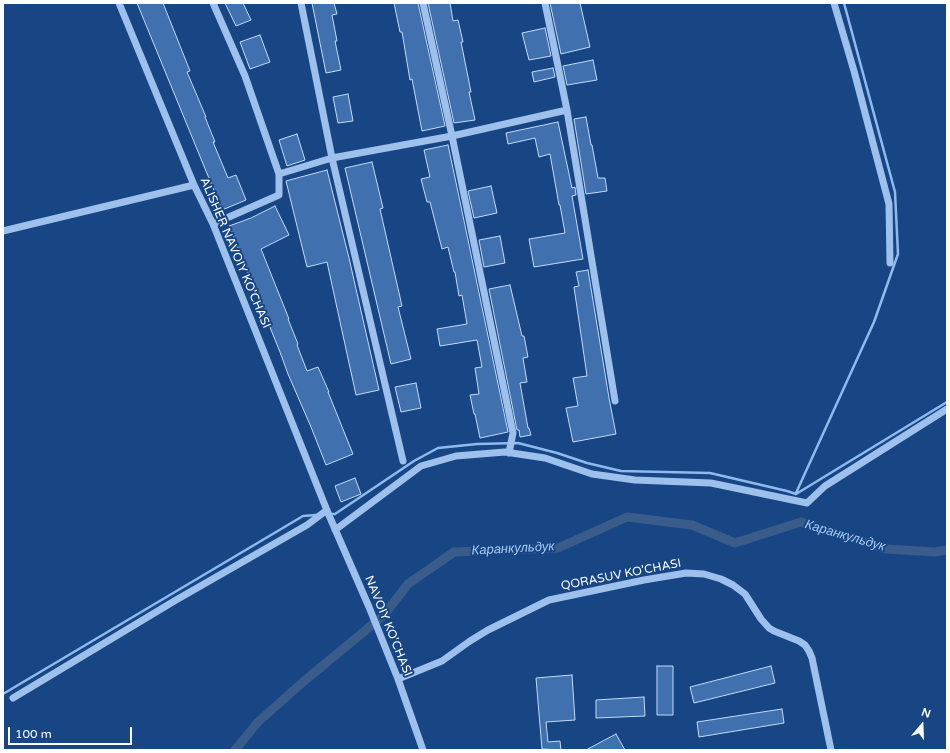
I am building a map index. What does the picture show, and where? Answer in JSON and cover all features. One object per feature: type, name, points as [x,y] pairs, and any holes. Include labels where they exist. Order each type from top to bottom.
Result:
[{"type":"street","name":"ALISHER NAVOIY KO'CHASI","points":[[119,3],[194,185],[213,224],[327,511]]},
{"type":"street","points":[[213,224],[279,195],[279,174],[245,76],[214,3]]},
{"type":"street","points":[[301,3],[332,158],[403,461]]},
{"type":"street","points":[[423,3],[513,433],[509,452]]},
{"type":"street","points":[[544,3],[567,110],[614,401]]},
{"type":"street","points":[[834,3],[854,71],[889,204],[890,263]]},
{"type":"street","points":[[279,174],[332,158],[452,136],[567,110]]},
{"type":"street","points":[[3,231],[194,185]]},
{"type":"street","points":[[335,530],[420,466],[456,456],[505,452],[545,458],[592,474],[635,480],[711,483],[807,503],[825,486],[947,409]]},
{"type":"street","points":[[14,698],[195,589],[306,525],[327,511]]},
{"type":"street","name":"NAVOIY KO'CHASI","points":[[327,511],[369,607],[398,679],[423,750]]},
{"type":"street","name":"QORASUV KO'CHASI","points":[[398,679],[442,661],[470,640],[549,600],[686,573],[704,574],[721,579],[733,585],[745,594],[761,619],[769,628],[805,645],[812,658],[831,750]]},
{"type":"building","points":[[137,3],[163,3],[190,71],[187,72],[206,117],[215,142],[213,142],[228,178],[236,175],[246,200],[222,210]]},
{"type":"building","points":[[225,3],[243,3],[251,20],[236,26]]},
{"type":"building","points":[[312,3],[334,3],[337,14],[332,15],[337,41],[335,41],[341,70],[326,73]]},
{"type":"building","points":[[394,3],[418,3],[445,126],[422,131],[412,79],[410,80],[402,32],[400,32]]},
{"type":"building","points":[[428,3],[450,3],[453,21],[458,20],[463,42],[461,42],[475,120],[454,123]]},
{"type":"building","points":[[550,3],[580,3],[590,47],[561,54]]},
{"type":"building","points":[[545,28],[551,56],[529,60],[522,33]]},
{"type":"building","points":[[260,35],[270,62],[250,69],[240,42]]},
{"type":"building","points":[[593,60],[597,80],[567,85],[563,66]]},
{"type":"building","points":[[553,68],[555,77],[534,82],[532,72]]},
{"type":"building","points":[[348,94],[353,121],[338,123],[333,97]]},
{"type":"building","points":[[586,117],[598,178],[605,178],[607,191],[586,194],[574,119]]},
{"type":"building","points":[[558,122],[572,188],[575,187],[576,195],[572,196],[583,259],[534,267],[529,239],[565,233],[550,154],[539,157],[535,138],[508,144],[506,133]]},
{"type":"building","points":[[297,134],[305,160],[287,166],[279,140]]},
{"type":"building","points":[[448,145],[508,432],[480,438],[470,395],[479,394],[475,368],[482,367],[477,340],[440,346],[437,329],[467,324],[462,295],[459,296],[455,272],[448,247],[442,249],[430,202],[427,202],[421,179],[430,177],[424,150]]},
{"type":"building","points":[[372,162],[383,208],[380,209],[402,306],[398,307],[411,359],[391,364],[345,168]]},
{"type":"building","points":[[327,170],[379,390],[356,395],[327,262],[307,267],[286,181]]},
{"type":"building","points":[[491,186],[497,213],[474,218],[468,191]]},
{"type":"building","points":[[275,206],[289,235],[261,249],[289,319],[307,371],[318,367],[353,454],[326,465],[229,226],[251,218]]},
{"type":"building","points":[[500,236],[505,263],[484,267],[479,240]]},
{"type":"building","points":[[588,270],[616,434],[573,442],[566,408],[578,406],[573,378],[587,376],[574,287],[579,286],[576,272]]},
{"type":"building","points":[[510,285],[522,336],[524,336],[528,357],[523,358],[527,382],[520,383],[528,428],[531,435],[520,437],[519,430],[517,430],[489,289]]},
{"type":"building","points":[[416,383],[421,408],[401,412],[395,387]]},
{"type":"building","points":[[355,478],[361,494],[341,502],[335,486]]},
{"type":"building","points":[[657,666],[673,666],[673,715],[657,715]]},
{"type":"building","points":[[771,666],[775,683],[694,703],[690,687]]},
{"type":"building","points":[[572,675],[575,720],[546,722],[548,742],[560,741],[561,750],[542,749],[536,678]]},
{"type":"building","points":[[644,697],[645,716],[596,718],[596,700]]},
{"type":"building","points":[[782,709],[784,723],[699,737],[697,722]]},
{"type":"building","points":[[616,734],[625,750],[586,750]]},
{"type":"waterway","points":[[796,493],[874,322],[898,254],[895,192],[844,3]]},
{"type":"waterway","points":[[329,514],[335,514],[414,461],[438,448],[477,444],[518,443],[621,471],[710,473],[796,494],[947,402]]},
{"type":"waterway","points":[[3,694],[303,516],[316,515]]},
{"type":"waterway","name":"Каранкульдук","points":[[235,750],[258,722],[303,682],[384,615],[408,584],[454,552],[558,548],[627,517],[692,525],[735,543],[801,522],[886,549],[935,552],[947,550]]}]
